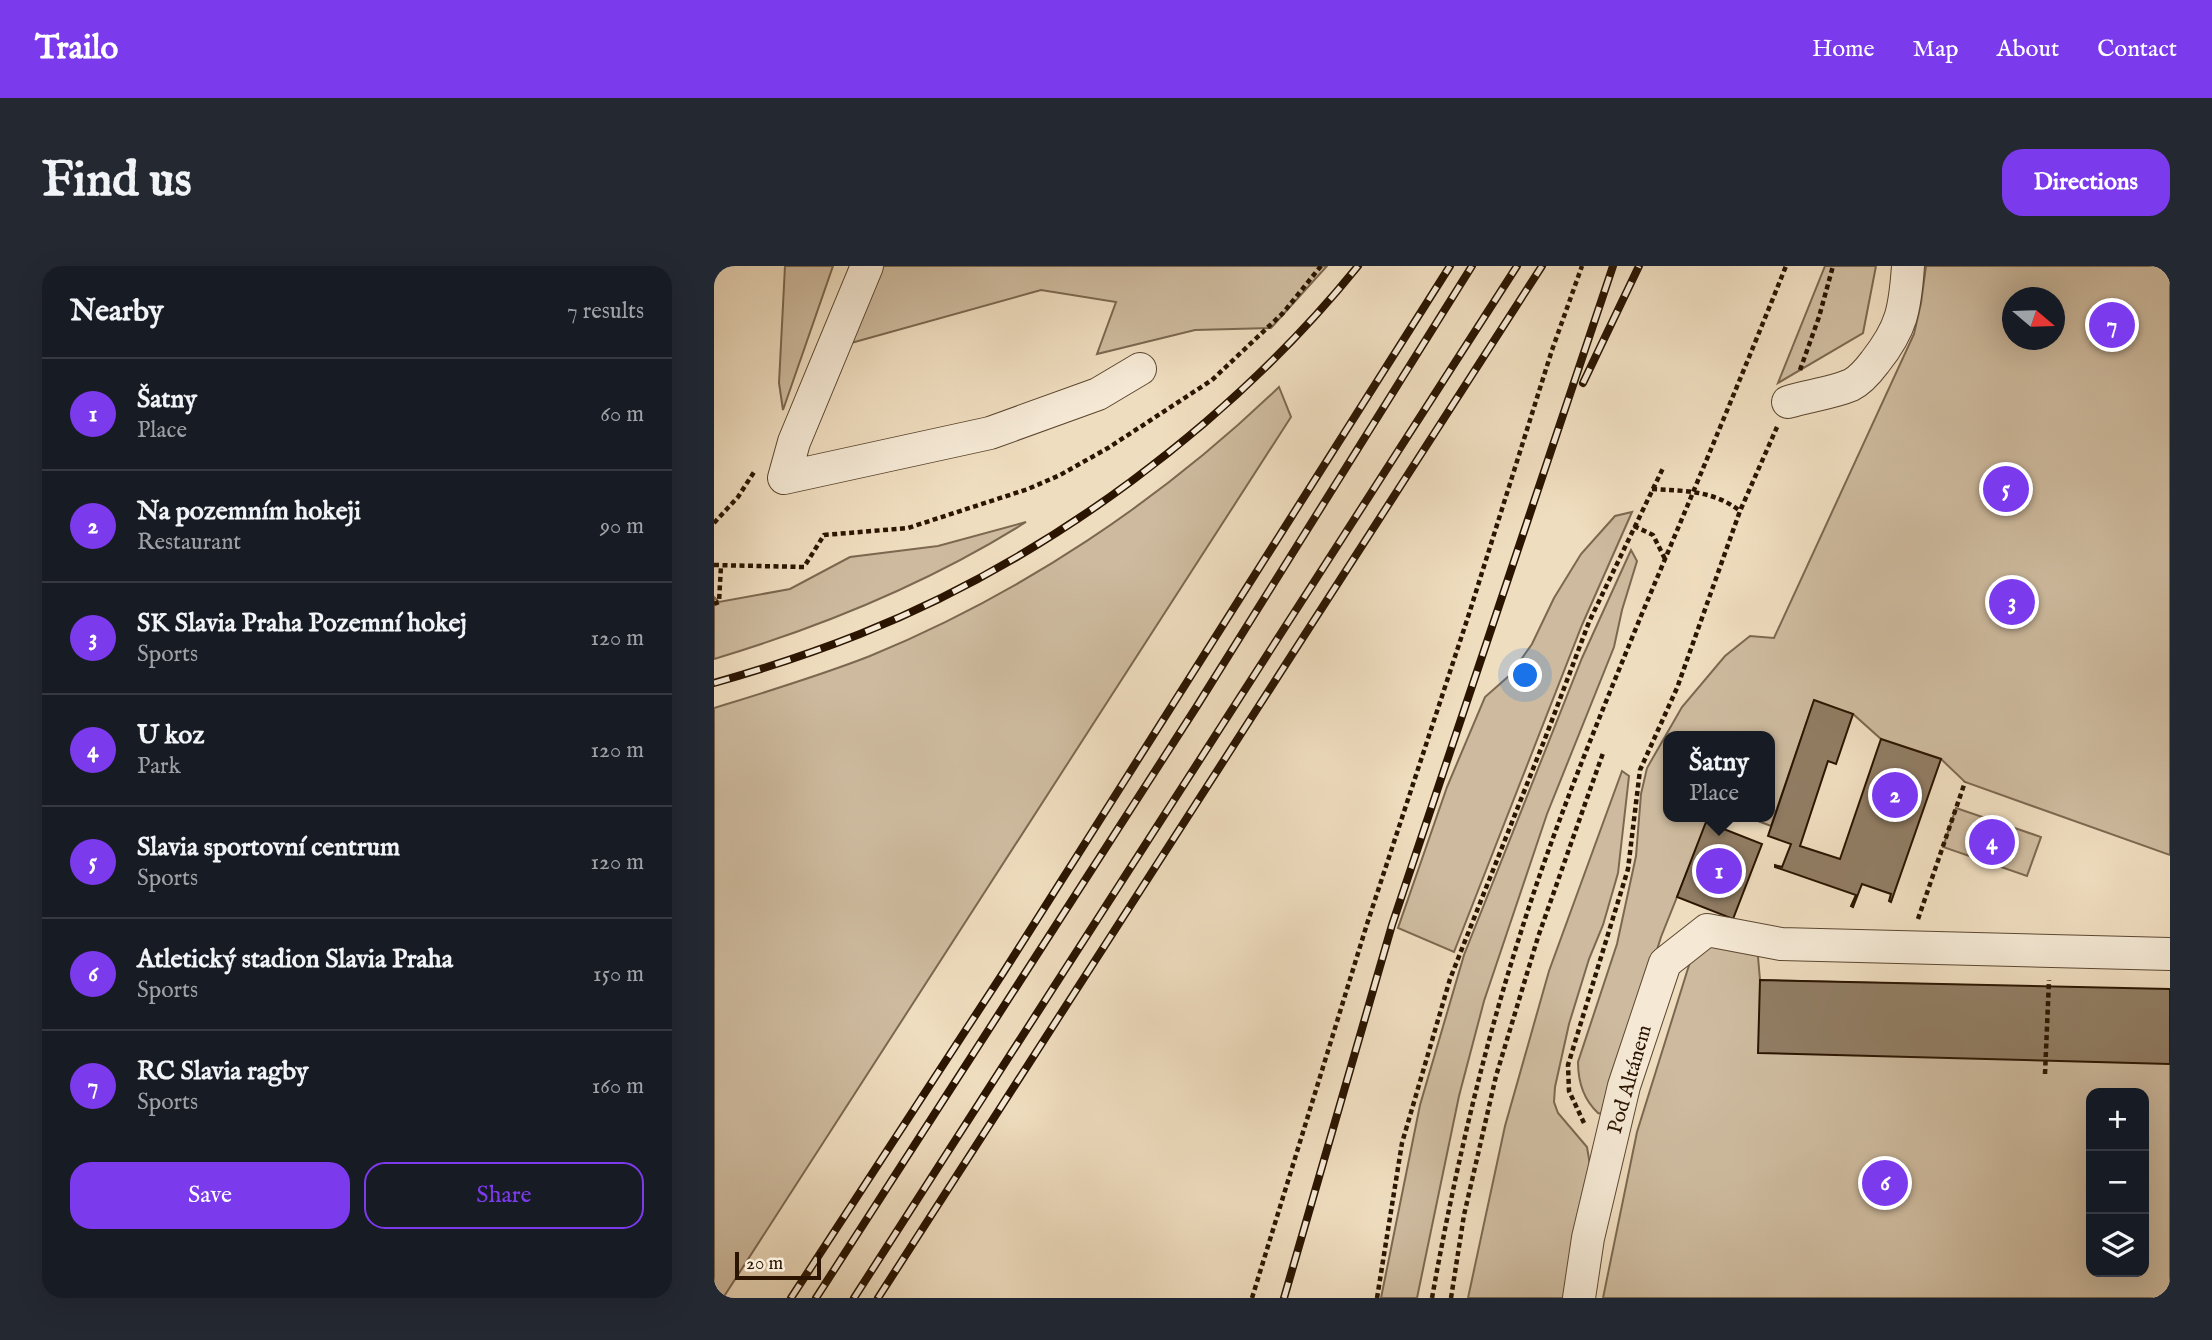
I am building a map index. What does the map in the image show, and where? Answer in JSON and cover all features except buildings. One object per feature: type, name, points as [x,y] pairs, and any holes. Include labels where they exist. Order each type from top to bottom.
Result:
[{"type":"lane","points":[[867,266],[794,442],[784,478],[990,433],[1098,394],[1140,369]]},
{"type":"lane","points":[[1788,402],[1853,384],[1872,367],[1898,329],[1906,298],[1908,266]]},
{"type":"lane","name":"Pod Altánem","points":[[1579,1298],[1588,1238],[1625,1086],[1665,963],[1707,930],[1781,944],[2170,954]]},
{"type":"path","points":[[714,565],[804,567],[824,535],[908,528],[1028,489],[1108,449],[1212,380],[1283,313],[1321,266]]},
{"type":"path","points":[[1252,1298],[1367,924],[1552,350],[1582,266]]},
{"type":"path","points":[[1432,1298],[1447,1212],[1480,1068],[1520,933],[1563,809],[1786,266]]},
{"type":"path","points":[[1590,1134],[1569,1091],[1568,1065],[1628,869],[1640,770],[1677,688],[1740,511],[1788,402],[1819,317],[1833,266]]},
{"type":"path","points":[[1377,1298],[1402,1143],[1450,979],[1588,622],[1664,466]]},
{"type":"path","points":[[1652,489],[1693,492],[1726,500],[1740,511]]},
{"type":"path","points":[[1634,526],[1653,535],[1665,559]]},
{"type":"path","points":[[714,604],[719,602],[721,566]]},
{"type":"path","points":[[1451,1298],[1464,1216],[1496,1076],[1538,937],[1603,753]]},
{"type":"path","points":[[1908,946],[1965,782]]},
{"type":"path","points":[[2045,1074],[2048,994]]},
{"type":"shaded area","points":[[785,266],[833,266],[783,410],[779,383]]},
{"type":"shaded area","points":[[874,266],[1327,266],[1271,328],[1195,330],[1097,354],[1116,302],[1041,290],[844,345]]},
{"type":"shaded area","points":[[1825,266],[1876,266],[1863,333],[1778,383]]},
{"type":"shaded area","points":[[1926,266],[2170,266],[2170,855],[1965,782],[1941,759],[1881,739],[1853,714],[1814,701],[1775,814],[1775,731],[1668,731],[1682,707],[1725,656],[1750,636],[1774,638],[1914,334]]},
{"type":"shaded area","points":[[1279,387],[1291,417],[723,1298],[714,1298],[714,708],[870,656],[981,604],[1087,541],[1138,505],[1187,468]]},
{"type":"shaded area","points":[[1632,512],[1582,625],[1454,952],[1398,928],[1447,787],[1485,697],[1510,675],[1532,644],[1554,598],[1581,554],[1615,516]]},
{"type":"shaded area","points":[[1026,522],[952,564],[875,601],[796,632],[714,659],[714,597],[719,602],[790,589],[850,557],[938,546]]},
{"type":"shaded area","points":[[1631,550],[1637,561],[1614,647],[1547,814],[1484,1001],[1459,1096],[1417,1298],[1381,1298],[1420,1105],[1464,955],[1582,658]]},
{"type":"shaded area","points":[[1663,740],[1663,822],[1707,822],[1661,937],[1605,1115],[1598,1113],[1582,1090],[1578,1062],[1617,944],[1636,856],[1641,794],[1647,768]]},
{"type":"shaded area","points":[[1622,771],[1629,776],[1618,873],[1569,1024],[1555,1087],[1554,1102],[1558,1113],[1587,1147],[1592,1177],[1570,1298],[1468,1298],[1505,1126],[1549,971]]},
{"type":"shaded area","points":[[1956,808],[2041,837],[2027,876],[1943,847]]},
{"type":"shaded area","points":[[1757,945],[1760,980],[2170,990],[2170,1298],[1603,1298],[1637,1132],[1695,946]]},
{"type":"railway","points":[[714,683],[824,648],[930,603],[999,567],[1066,526],[1132,481],[1194,432],[1253,380],[1308,324],[1358,266]]},
{"type":"railway","points":[[791,1298],[1003,973],[1450,266]]},
{"type":"railway","points":[[816,1298],[1197,706],[1472,266]]},
{"type":"railway","points":[[854,1298],[1517,266]]},
{"type":"railway","points":[[878,1298],[1542,266]]},
{"type":"railway","points":[[1284,1298],[1392,925],[1613,266]]},
{"type":"railway","points":[[1583,383],[1639,266]]},
{"type":"place","name":"RC Slavia ragby","points":[[2112,325]]},
{"type":"place","name":"Slavia sportovní centrum","points":[[2006,489]]},
{"type":"place","name":"SK Slavia Praha Pozemní hokej","points":[[2012,602]]},
{"type":"place","name":"Na pozemním hokeji","points":[[1895,795]]},
{"type":"place","name":"U koz","points":[[1992,842]]},
{"type":"place","name":"Šatny","points":[[1719,871]]},
{"type":"place","name":"Atletický stadion Slavia Praha","points":[[1885,1183]]}]
